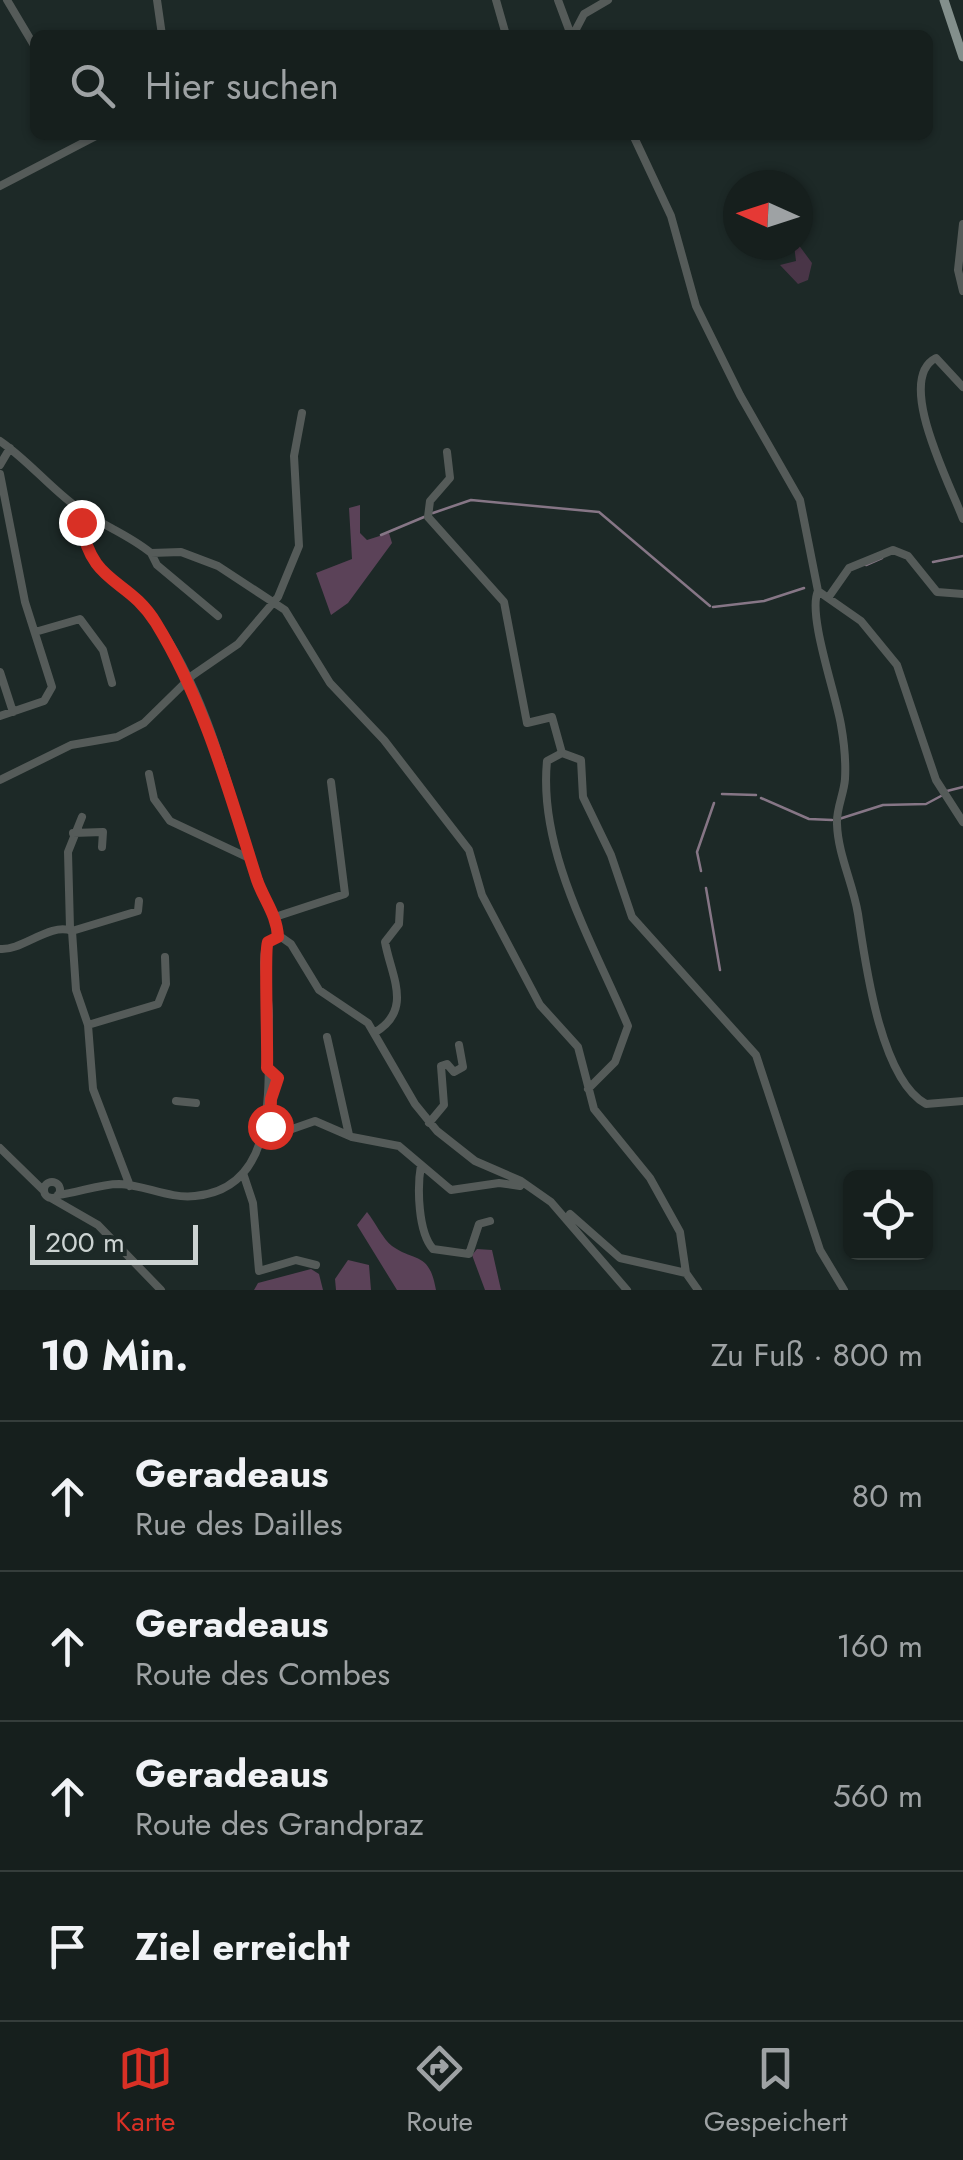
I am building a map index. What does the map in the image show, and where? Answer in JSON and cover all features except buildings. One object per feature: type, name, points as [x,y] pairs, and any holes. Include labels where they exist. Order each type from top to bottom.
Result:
[{"type":"main road","points":[[944,0],[963,57]]},
{"type":"street","points":[[6,0],[30,39]]},
{"type":"street","points":[[157,0],[161,30]]},
{"type":"street","points":[[496,0],[505,30]]},
{"type":"street","points":[[558,0],[570,30]]},
{"type":"street","points":[[575,30],[584,14],[608,0]]},
{"type":"street","points":[[0,186],[82,140]]},
{"type":"street","points":[[635,140],[671,216],[696,306],[802,506],[818,591],[815,620],[842,726],[845,781],[836,819],[839,846],[858,915],[866,982],[905,1083],[920,1102],[963,1102]]},
{"type":"street","points":[[963,224],[958,270],[963,291]]},
{"type":"street","points":[[963,387],[936,358],[926,366],[918,386],[938,460],[963,519]]},
{"type":"street","points":[[0,780],[71,745],[126,734],[238,644],[272,604],[288,582],[299,546],[294,456],[302,413]]},
{"type":"street","points":[[0,441],[80,510],[131,536],[157,564],[218,616]]},
{"type":"street","points":[[0,465],[10,448]]},
{"type":"street","points":[[446,452],[450,478],[430,502],[428,517],[504,602],[527,722],[552,717],[562,754]]},
{"type":"street","points":[[0,474],[3,508],[52,691],[44,701],[0,716]]},
{"type":"street","points":[[80,510],[96,566],[152,617],[189,680],[250,859],[275,918],[278,937]]},
{"type":"street","points":[[828,598],[850,568],[893,550],[908,556],[935,590],[963,594]]},
{"type":"street","points":[[151,554],[181,552],[218,566],[288,613],[330,684],[384,740],[469,850],[482,896],[540,1005],[578,1047],[594,1109],[650,1178],[680,1232],[686,1273],[698,1290]]},
{"type":"street","points":[[818,591],[861,621],[897,665],[944,794],[963,822]]},
{"type":"street","points":[[35,632],[80,619],[103,650],[112,683]]},
{"type":"street","points":[[0,672],[13,712]]},
{"type":"street","points":[[588,1090],[614,1062],[626,1042],[628,1026],[556,851],[545,775],[547,761],[562,754],[582,760],[583,797],[611,855],[632,917],[753,1050],[820,1250],[844,1290]]},
{"type":"street","points":[[149,774],[154,799],[170,821],[250,859]]},
{"type":"street","points":[[275,918],[344,894],[331,782]]},
{"type":"street","points":[[82,817],[73,834],[68,859],[76,990],[88,1026],[93,1089],[130,1186]]},
{"type":"street","points":[[73,834],[98,829],[103,832],[102,847]]},
{"type":"street","points":[[0,948],[138,912],[139,901]]},
{"type":"street","points":[[374,1032],[390,1022],[398,1007],[396,974],[385,942],[399,924],[400,906]]},
{"type":"street","points":[[278,937],[291,944],[319,990],[358,1014],[374,1032],[429,1123],[475,1161],[529,1186],[559,1210],[626,1290]]},
{"type":"street","points":[[58,1198],[130,1186],[198,1196],[229,1186],[243,1173],[264,1135],[270,994],[264,952],[268,942],[278,937]]},
{"type":"street","points":[[88,1026],[158,1004],[166,984],[165,957]]},
{"type":"street","points":[[327,1037],[348,1135]]},
{"type":"street","points":[[429,1123],[443,1109],[440,1066],[447,1064],[454,1072],[463,1067],[459,1046]]},
{"type":"street","points":[[267,1068],[278,1078],[271,1099],[272,1133],[280,1135],[311,1121],[348,1135],[388,1141],[451,1190],[499,1182],[529,1186]]},
{"type":"street","points":[[176,1101],[196,1104]]},
{"type":"street","points":[[0,1148],[43,1190],[98,1225],[161,1290]]},
{"type":"street","points":[[421,1165],[420,1194],[430,1247],[447,1254],[469,1254],[479,1224],[490,1221]]},
{"type":"street","points":[[243,1173],[253,1203],[259,1271],[296,1260],[316,1266]]},
{"type":"street","points":[[31,1175],[78,1192]]},
{"type":"street","points":[[43,1190],[54,1183]]},
{"type":"street","points":[[54,1183],[58,1198]]},
{"type":"street","points":[[559,1210],[566,1209],[620,1258],[686,1273]]},
{"type":"shaded area","points":[[812,263],[808,280],[798,284],[780,265]]},
{"type":"shaded area","points":[[360,505],[360,533],[367,540],[389,533],[392,543],[348,603],[331,615],[316,573],[352,559],[349,508]]},
{"type":"shaded area","points":[[367,1212],[392,1246],[425,1263],[436,1290],[397,1290],[357,1225]]},
{"type":"shaded area","points":[[477,1249],[492,1250],[501,1290],[485,1290],[472,1255]]},
{"type":"shaded area","points":[[348,1260],[369,1265],[371,1290],[336,1290],[335,1279]]},
{"type":"shaded area","points":[[311,1269],[319,1274],[323,1290],[254,1290],[258,1283]]},
{"type":"waterway","points":[[433,513],[471,500],[599,512],[710,606]]},
{"type":"waterway","points":[[381,535],[424,517]]},
{"type":"waterway","points":[[933,562],[963,556]]},
{"type":"waterway","points":[[866,565],[882,558]]},
{"type":"waterway","points":[[713,607],[764,601],[804,588]]},
{"type":"waterway","points":[[947,791],[963,787]]},
{"type":"waterway","points":[[722,794],[756,795]]},
{"type":"waterway","points":[[839,819],[883,805],[926,804],[941,796]]},
{"type":"waterway","points":[[761,798],[809,819],[832,820]]},
{"type":"waterway","points":[[701,871],[697,852],[714,803]]},
{"type":"waterway","points":[[706,888],[720,970]]},
{"type":"route","points":[[81,522],[99,572],[124,588],[152,617],[185,671],[228,782],[260,888],[276,922],[278,937],[268,942],[264,952],[270,994],[267,1068],[278,1078],[271,1099],[270,1126]]}]
